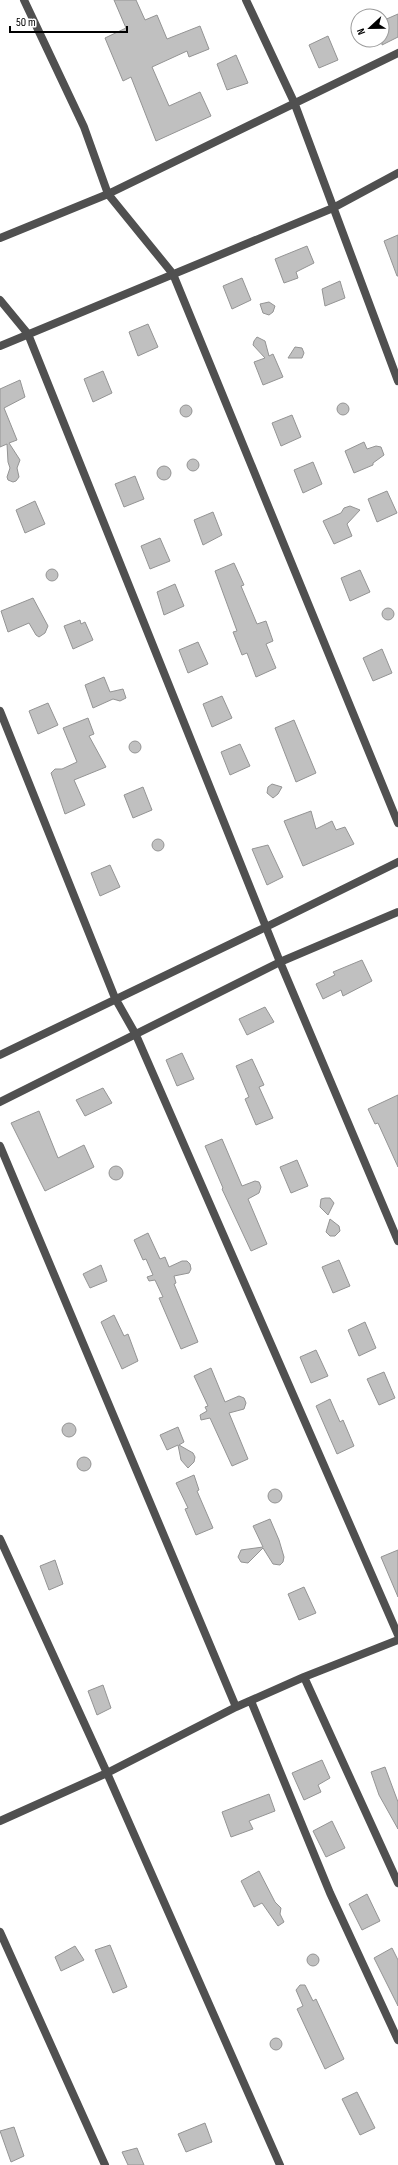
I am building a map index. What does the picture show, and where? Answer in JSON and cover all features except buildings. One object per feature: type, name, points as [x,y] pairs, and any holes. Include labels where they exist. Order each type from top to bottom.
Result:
[{"type":"street","points":[[24,0],[84,127],[108,194],[173,274],[398,823]]},
{"type":"street","points":[[246,0],[294,102],[398,381]]},
{"type":"street","points":[[0,238],[108,194],[294,102],[398,53]]},
{"type":"street","points":[[0,346],[333,208],[398,173]]},
{"type":"street","points":[[0,300],[28,334],[280,962],[398,1241]]},
{"type":"street","points":[[0,711],[115,998],[136,1034],[398,1635]]},
{"type":"street","points":[[0,1055],[398,862]]},
{"type":"street","points":[[0,1102],[280,962],[398,912]]},
{"type":"street","points":[[0,1146],[236,1707]]},
{"type":"street","points":[[0,1539],[106,1773],[280,2165]]},
{"type":"street","points":[[0,1821],[106,1773],[236,1707],[304,1677],[398,1640]]},
{"type":"street","points":[[304,1677],[398,1883]]},
{"type":"street","points":[[251,1701],[330,1893],[398,2040]]},
{"type":"street","points":[[0,1932],[105,2165]]}]
